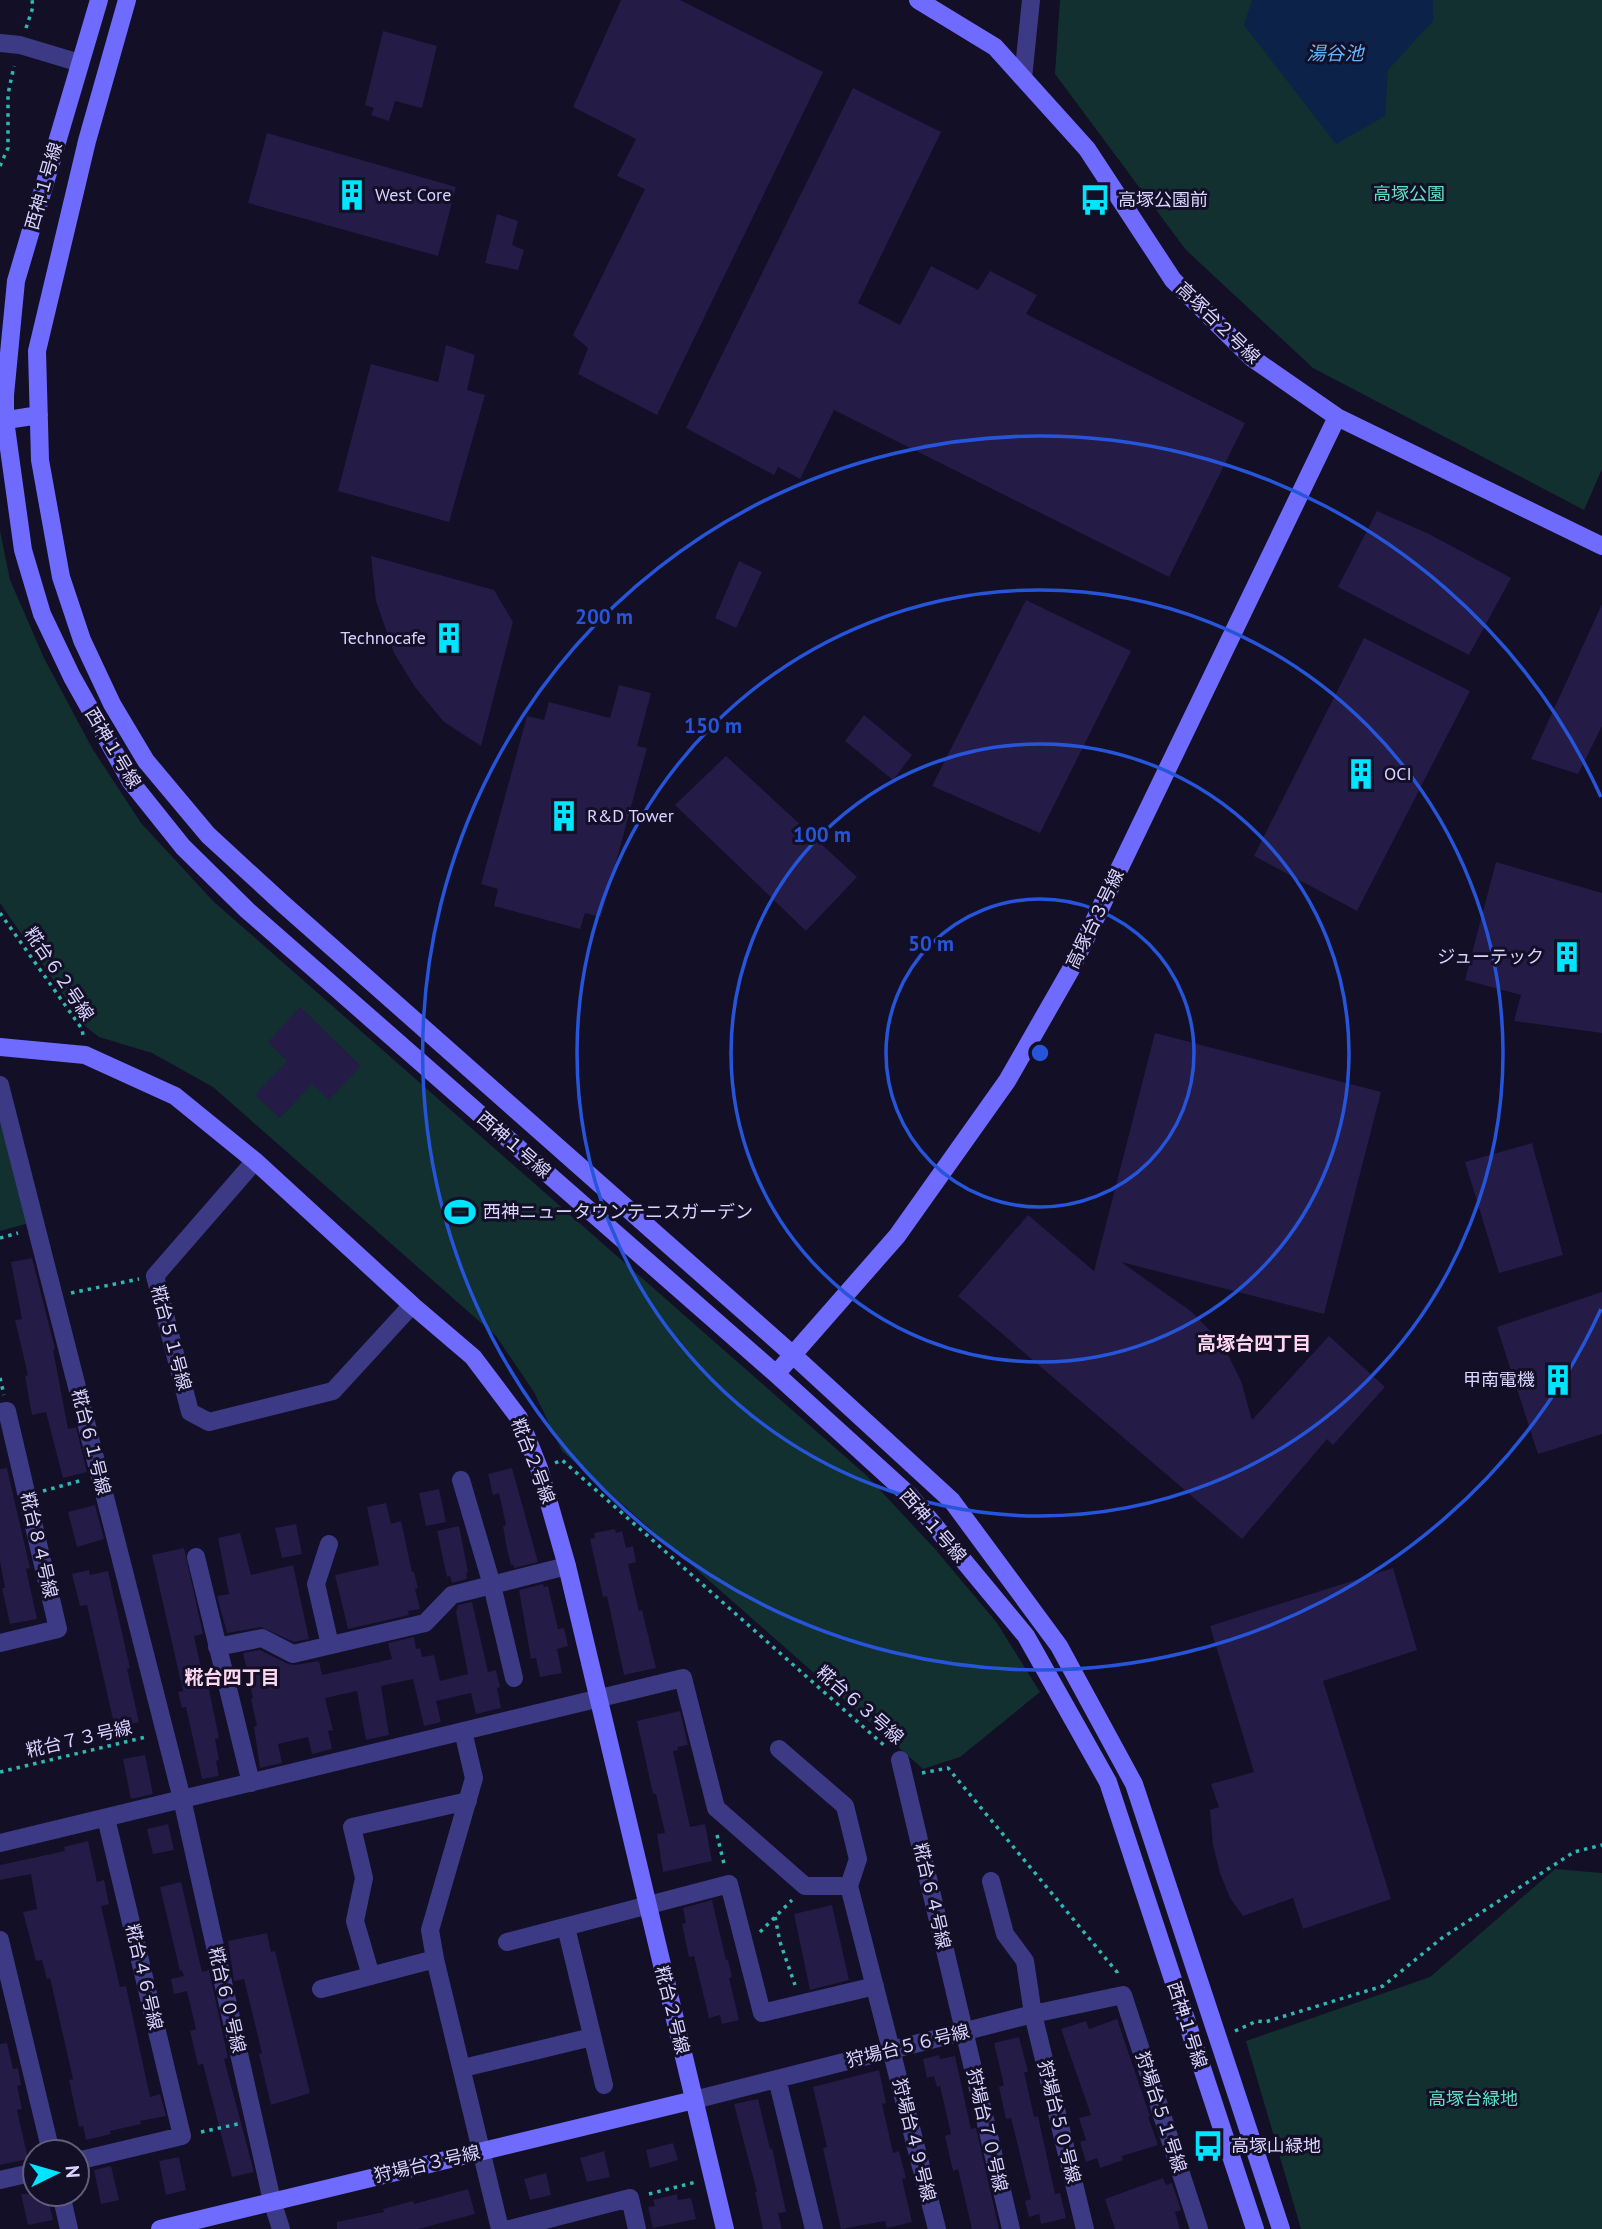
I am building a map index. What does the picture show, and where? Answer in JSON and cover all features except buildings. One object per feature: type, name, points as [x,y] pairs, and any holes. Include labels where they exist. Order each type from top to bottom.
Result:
[{"type":"street","name":"西神１号線","points":[[99,0],[16,281],[3,395],[2,421],[23,550],[42,614],[72,677],[131,782],[183,847],[247,910],[776,1374],[910,1496],[1026,1636],[1108,1782],[1255,2229]]},
{"type":"street","name":"西神１号線","points":[[127,0],[87,141],[37,351],[40,460],[61,577],[82,640],[112,704],[146,761],[208,835],[272,895],[793,1355],[952,1501],[1059,1646],[1134,1784],[1281,2229]]},
{"type":"street","name":"高塚台２号線","points":[[918,0],[995,47],[1087,149],[1173,279],[1252,358],[1337,417],[1602,546]]},
{"type":"street","points":[[1023,78],[1031,0]]},
{"type":"street","points":[[0,43],[20,45],[80,63]]},
{"type":"street","points":[[3,395],[38,391]]},
{"type":"street","points":[[2,421],[39,415]]},
{"type":"street","name":"高塚台３号線","points":[[776,1374],[897,1236],[1007,1081],[1070,971],[1337,417]]},
{"type":"street","name":"糀台２号線","points":[[0,1047],[85,1055],[175,1096],[255,1161],[412,1305],[474,1357],[519,1418],[540,1468],[567,1566],[725,2229]]},
{"type":"street","name":"糀台６１号線","points":[[0,1086],[182,1800]]},
{"type":"street","name":"糀台５１号線","points":[[255,1161],[155,1276],[190,1412],[209,1422],[333,1391],[412,1305]]},
{"type":"street","name":"糀台８４号線","points":[[0,1412],[8,1410],[58,1629],[0,1643]]},
{"type":"street","points":[[461,1480],[492,1585],[514,1678]]},
{"type":"street","points":[[329,1544],[316,1584],[330,1645]]},
{"type":"street","points":[[195,1558],[251,1783]]},
{"type":"street","points":[[218,1647],[262,1638],[293,1654],[425,1623],[452,1595],[567,1566]]},
{"type":"street","points":[[0,1843],[683,1678],[716,1808],[805,1886],[849,1886],[858,1859],[845,1806],[779,1749]]},
{"type":"street","points":[[463,1731],[474,1778],[430,1930],[500,2229]]},
{"type":"street","name":"糀台６４号線","points":[[900,1760],[964,2032]]},
{"type":"street","name":"糀台６０号線","points":[[182,1800],[272,2202],[281,2229]]},
{"type":"street","points":[[371,1976],[355,1920],[364,1878],[352,1827],[468,1801]]},
{"type":"street","name":"糀台４６号線","points":[[106,1818],[182,2136]]},
{"type":"street","name":"狩場台５０号線","points":[[991,1881],[1005,1934],[1026,1961],[1033,2014],[1085,2229]]},
{"type":"street","points":[[508,1942],[729,1884],[762,2013],[875,1986]]},
{"type":"street","name":"狩場台４９号線","points":[[849,1886],[937,2229]]},
{"type":"street","points":[[566,1927],[604,2085]]},
{"type":"street","points":[[0,1940],[48,2138]]},
{"type":"street","points":[[321,1989],[435,1959]]},
{"type":"street","name":"狩場台５６号線","points":[[694,2100],[1033,2014],[1123,1995]]},
{"type":"street","name":"狩場台５１号線","points":[[1123,1995],[1199,2229]]},
{"type":"street","name":"狩場台７０号線","points":[[964,2032],[1011,2229]]},
{"type":"street","points":[[463,2068],[592,2037]]},
{"type":"street","points":[[778,2079],[814,2229]]},
{"type":"street","name":"狩場台３号線","points":[[160,2229],[694,2100]]},
{"type":"street","points":[[91,2158],[182,2136]]},
{"type":"street","points":[[0,2180],[21,2175]]},
{"type":"street","points":[[510,2229],[630,2198],[637,2229]]},
{"type":"street","points":[[64,2208],[69,2229]]},
{"type":"path","points":[[25,29],[33,7],[32,0]]},
{"type":"path","points":[[0,166],[8,148],[8,94],[13,66]]},
{"type":"path","name":"糀台６２号線","points":[[0,913],[82,1029],[85,1055]]},
{"type":"path","points":[[54,1297],[155,1276]]},
{"type":"path","name":"糀台６３号線","points":[[540,1468],[562,1461],[916,1774],[948,1768],[1117,1972],[1123,1995]]},
{"type":"path","points":[[28,1495],[100,1476]]},
{"type":"path","name":"糀台７３号線","points":[[0,1772],[165,1733]]},
{"type":"path","points":[[716,1808],[714,1824],[729,1884]]},
{"type":"path","points":[[1219,2037],[1257,2021],[1265,2022],[1382,1986],[1441,1938],[1574,1852],[1602,1845]]},
{"type":"path","points":[[745,1948],[805,1886]]},
{"type":"path","points":[[775,1917],[800,2004]]},
{"type":"path","points":[[182,2136],[254,2120]]},
{"type":"path","points":[[630,2198],[713,2178]]},
{"type":"green space","name":"高塚公園","points":[[1060,0],[1602,0],[1602,469],[1584,510],[1313,368],[1186,250],[1055,74]]},
{"type":"green space","name":"西神ニュータウンテニスガーデン","points":[[0,531],[10,580],[44,658],[92,748],[141,823],[213,901],[866,1475],[935,1549],[997,1623],[1040,1692],[960,1757],[923,1769],[562,1451],[534,1392],[496,1336],[213,1087],[152,1053],[99,1037],[86,1027],[0,903]]},
{"type":"green space","points":[[0,1114],[29,1223],[0,1231]]},
{"type":"green space","name":"高塚台緑地","points":[[1555,1869],[1602,1873],[1602,2229],[1301,2229],[1246,2041],[1430,1977]]},
{"type":"water","name":"湯谷池","points":[[1252,0],[1433,0],[1433,21],[1388,70],[1385,116],[1336,144],[1244,25]]},
{"type":"place","name":"West Core","points":[[352,195]]},
{"type":"place","name":"高塚公園前","points":[[1095,200]]},
{"type":"place","name":"Technocafe","points":[[449,638]]},
{"type":"place","name":"OCI","points":[[1361,774]]},
{"type":"place","name":"R&D Tower","points":[[564,816]]},
{"type":"place","name":"ジューテック","points":[[1567,957]]},
{"type":"place","name":"西神ニュータウンテニスガーデン","points":[[460,1212]]},
{"type":"place","name":"甲南電機","points":[[1558,1380]]},
{"type":"place","name":"高塚山緑地","points":[[1208,2146]]},
{"type":"district","name":"高塚台四丁目","points":[[1254,1343]]},
{"type":"district","name":"糀台四丁目","points":[[232,1677]]}]
